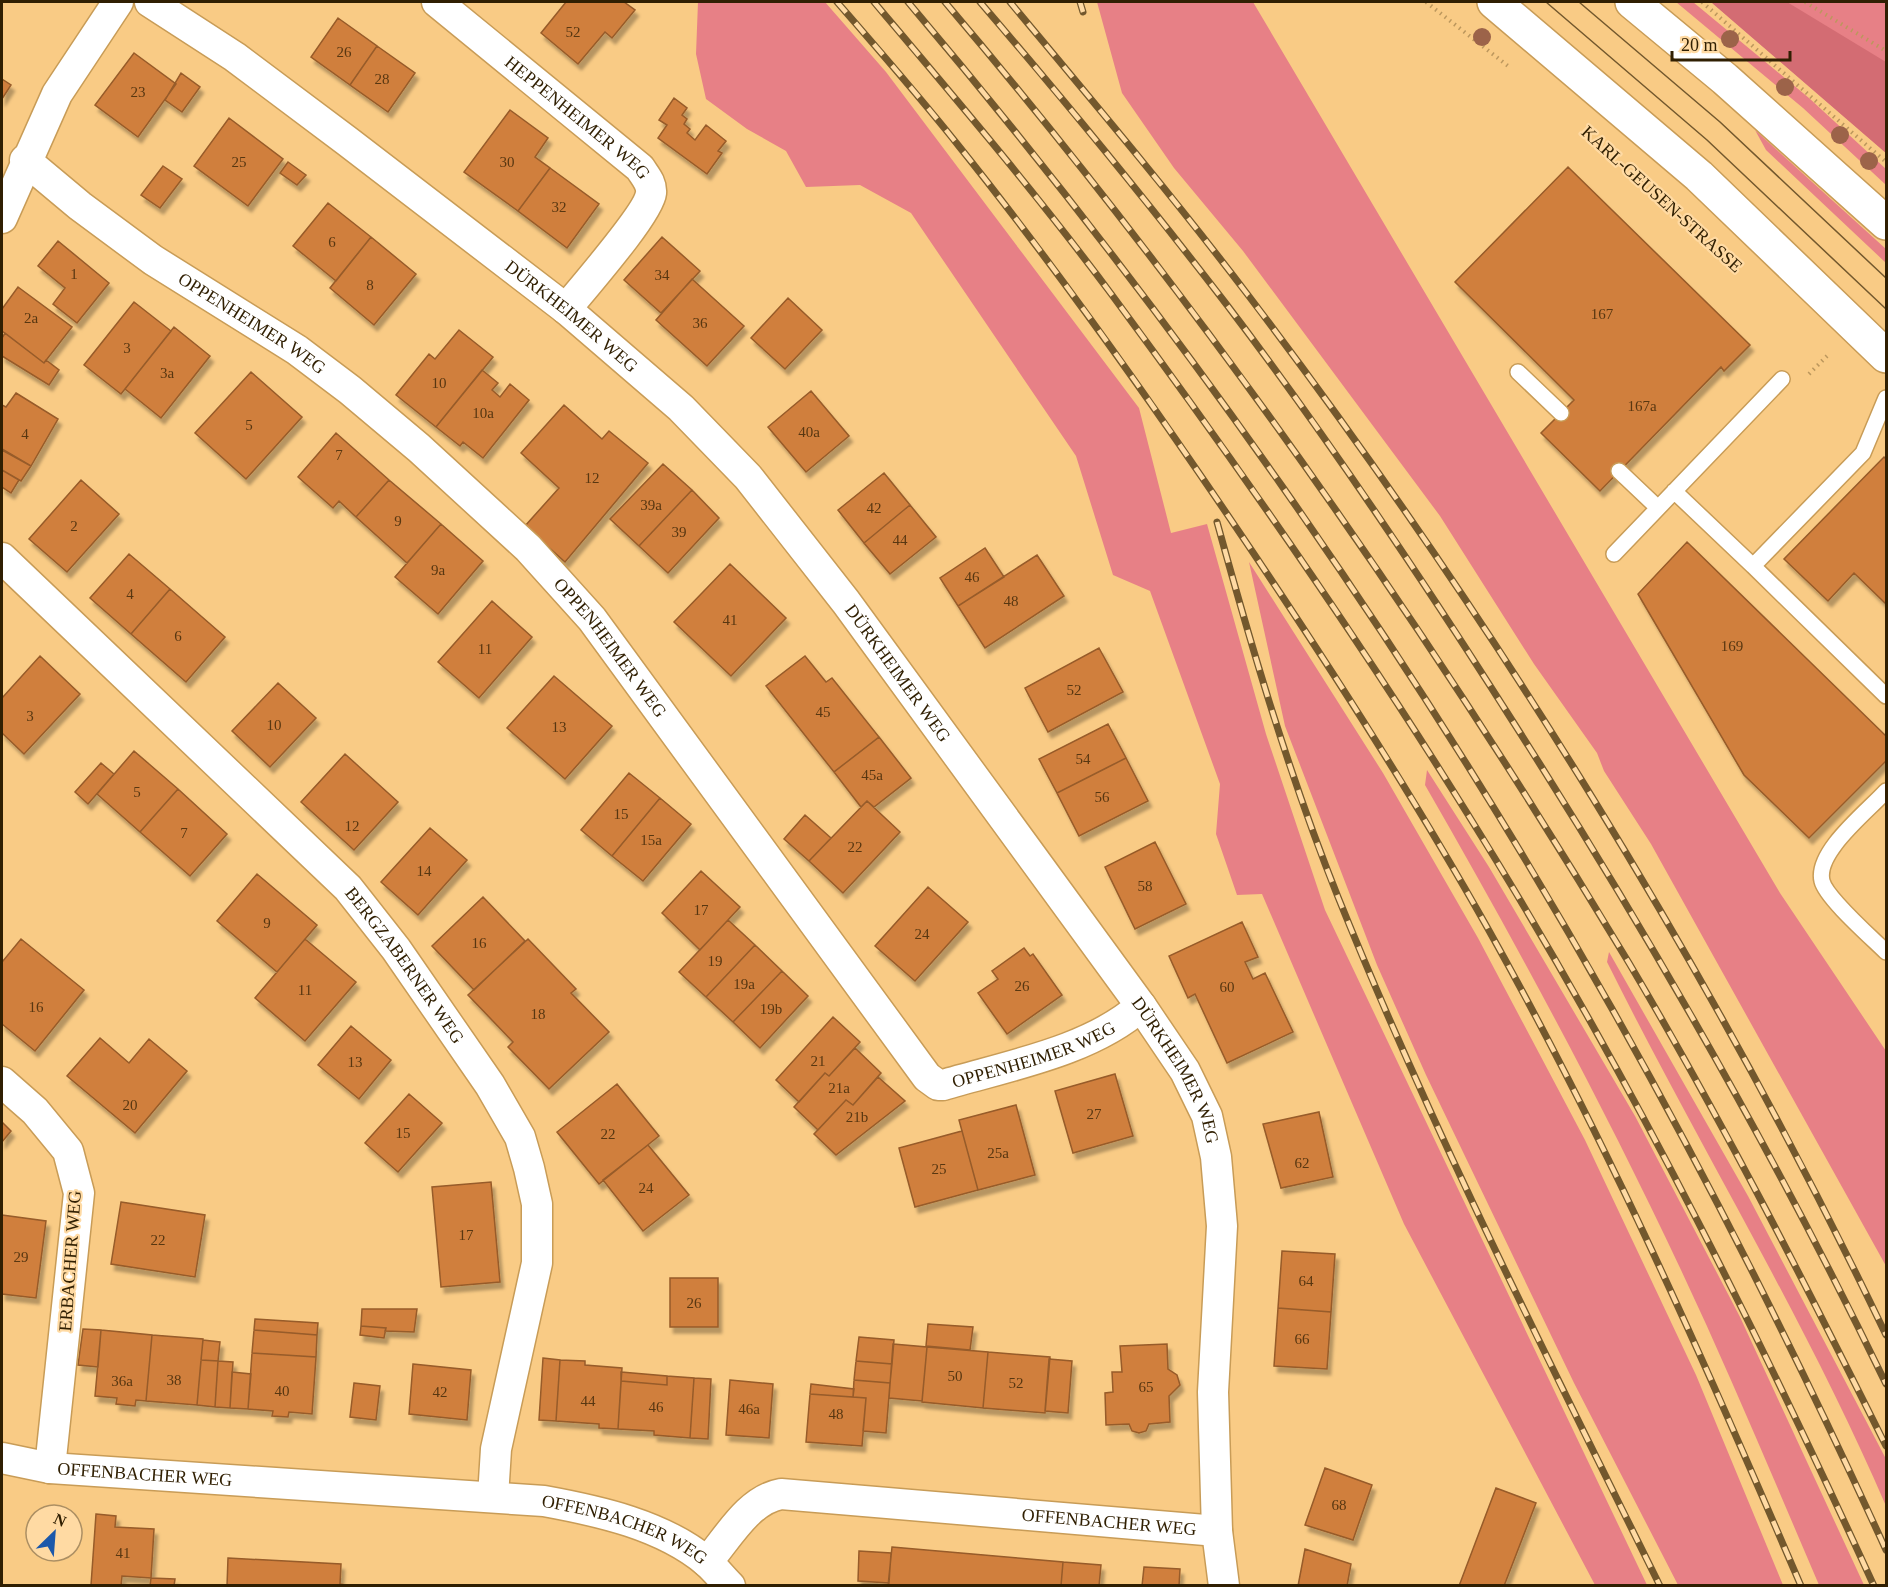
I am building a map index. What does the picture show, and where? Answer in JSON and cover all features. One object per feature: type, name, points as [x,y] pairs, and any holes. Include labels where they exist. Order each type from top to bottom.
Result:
[{"type":"main road","points":[[1494,2],[1699,176],[1887,356]]},
{"type":"main road","points":[[1632,2],[1725,79],[1887,223]]},
{"type":"street","points":[[2,218],[57,94],[118,2]]},
{"type":"street","name":"DÜRKHEIMER WEG","points":[[150,2],[235,57],[566,309],[681,408],[748,477],[846,602],[1141,1006],[1185,1071],[1207,1116],[1216,1157],[1222,1226],[1213,1392],[1217,1531],[1224,1586]]},
{"type":"street","name":"HEPPENHEIMER WEG","points":[[437,2],[640,168],[651,184],[651,195],[635,222],[566,309]]},
{"type":"street","name":"OPPENHEIMER WEG","points":[[26,160],[80,206],[153,260],[297,350],[350,390],[419,448],[528,548],[592,619],[927,1077],[938,1085],[943,1085],[1058,1051],[1125,1020],[1141,1006]]},
{"type":"street","name":"BERGZABERNER WEG","points":[[2,558],[348,888],[396,949],[490,1085],[520,1137],[537,1204],[537,1263],[496,1449],[493,1497]]},
{"type":"street","name":"ERBACHER WEG","points":[[2,1082],[35,1112],[68,1151],[80,1193],[51,1468]]},
{"type":"street","name":"OFFENBACHER WEG","points":[[2,1458],[51,1468],[544,1501],[589,1510],[629,1522],[669,1539],[707,1562],[755,1504],[767,1496],[780,1494],[1217,1531]]},
{"type":"street","points":[[707,1562],[730,1586]]},
{"type":"lane","points":[[1518,372],[1561,413]]},
{"type":"lane","points":[[1614,554],[1782,379]]},
{"type":"lane","points":[[1753,566],[1863,453],[1887,398]]},
{"type":"lane","points":[[1619,471],[1658,508]]},
{"type":"lane","points":[[1674,491],[1887,696]]},
{"type":"lane","points":[[1887,791],[1827,853],[1821,869],[1822,882],[1829,894],[1887,952]]},
{"type":"path","points":[[1426,2],[1515,72]]},
{"type":"path","points":[[1702,2],[1887,162]]},
{"type":"path","points":[[1805,2],[1887,51]]},
{"type":"path","name":"KARL-GEUSEN-STRASSE","points":[[1624,165],[1713,244]]},
{"type":"path","points":[[1821,346],[1838,361]]},
{"type":"shaded area","points":[[698,2],[825,2],[886,72],[1139,408],[1171,533],[1207,524],[1266,734],[1325,910],[1647,1585],[1595,1585],[1404,1224],[1262,894],[1237,895],[1216,834],[1220,784],[1150,591],[1113,575],[1076,456],[911,213],[860,185],[806,187],[786,151],[747,129],[706,99],[696,54]]},
{"type":"shaded area","points":[[1097,2],[1253,2],[1780,893],[1886,1051],[1886,1266],[1651,844],[1604,771],[1597,753],[1534,664],[1440,516],[1243,251],[1174,168],[1122,93]]},
{"type":"shaded area","points":[[1676,2],[1693,2],[1809,98],[1886,169],[1886,185],[1803,108]]},
{"type":"shaded area","points":[[1711,2],[1886,2],[1886,153]]},
{"type":"shaded area","points":[[1711,2],[1787,2],[1886,62],[1886,153]]},
{"type":"shaded area","points":[[1755,130],[1886,249],[1886,263],[1766,150]]},
{"type":"shaded area","points":[[1249,562],[1383,773],[1478,938],[1585,1140],[1696,1375],[1783,1585],[1678,1585],[1574,1383],[1426,1075],[1377,965],[1285,726]]},
{"type":"shaded area","points":[[1427,770],[1489,867],[1635,1116],[1740,1317],[1864,1585],[1819,1585],[1752,1427],[1681,1270],[1558,1024],[1425,785]]},
{"type":"shaded area","points":[[1609,952],[1748,1196],[1886,1459],[1886,1506],[1821,1367],[1607,962]]},
{"type":"building","points":[[566,2],[624,2],[635,10],[612,38],[605,32],[578,64],[541,33]]},
{"type":"building","points":[[338,18],[377,46],[350,85],[311,57]]},
{"type":"building","points":[[377,46],[415,73],[388,112],[350,85]]},
{"type":"building","points":[[134,53],[176,84],[138,137],[95,105]]},
{"type":"building","points":[[181,73],[200,87],[182,112],[165,100]]},
{"type":"building","points":[[2,79],[11,85],[2,99]]},
{"type":"building","points":[[674,98],[687,108],[682,115],[687,119],[684,124],[690,129],[687,133],[695,140],[706,125],[726,141],[718,151],[722,153],[707,174],[658,138],[667,125],[659,120]]},
{"type":"building","points":[[510,110],[548,138],[535,157],[550,168],[518,211],[464,172]]},
{"type":"building","points":[[229,118],[283,159],[248,206],[194,166]]},
{"type":"building","points":[[288,162],[306,175],[297,185],[280,173]]},
{"type":"building","points":[[163,166],[182,179],[160,208],[141,195]]},
{"type":"building","points":[[1568,167],[1750,345],[1724,371],[1721,367],[1600,491],[1541,433],[1574,400],[1455,282]]},
{"type":"building","points":[[550,168],[599,204],[567,248],[518,211]]},
{"type":"building","points":[[328,203],[371,237],[336,281],[293,246]]},
{"type":"building","points":[[371,237],[416,274],[374,325],[330,288]]},
{"type":"building","points":[[662,237],[700,271],[661,313],[624,280]]},
{"type":"building","points":[[58,241],[109,283],[77,323],[53,304],[65,288],[38,266]]},
{"type":"building","points":[[692,279],[744,326],[707,366],[656,320]]},
{"type":"building","points":[[18,287],[72,327],[44,363],[2,331],[2,309]]},
{"type":"building","points":[[788,298],[822,330],[785,369],[751,338]]},
{"type":"building","points":[[134,302],[171,331],[121,394],[84,365]]},
{"type":"building","points":[[174,327],[210,356],[161,418],[125,389]]},
{"type":"building","points":[[459,330],[493,357],[436,427],[396,395],[429,354],[435,359]]},
{"type":"building","points":[[5,333],[44,363],[46,360],[59,370],[49,385],[2,356],[2,338]]},
{"type":"building","points":[[482,370],[498,383],[492,390],[500,397],[510,384],[529,400],[483,458],[463,442],[460,446],[436,427]]},
{"type":"building","points":[[251,372],[302,417],[246,479],[195,433]]},
{"type":"building","points":[[811,391],[849,436],[806,472],[768,427]]},
{"type":"building","points":[[16,393],[58,419],[31,466],[2,449],[2,405],[6,407]]},
{"type":"building","points":[[564,405],[602,439],[609,431],[648,463],[565,562],[525,526],[559,488],[521,453]]},
{"type":"building","points":[[336,433],[389,480],[356,517],[339,501],[333,508],[298,477]]},
{"type":"building","points":[[2,450],[31,466],[21,481],[2,470]]},
{"type":"building","points":[[1884,457],[1886,459],[1886,604],[1854,573],[1828,601],[1784,559]]},
{"type":"building","points":[[663,464],[692,490],[639,546],[610,519]]},
{"type":"building","points":[[2,470],[19,480],[11,493],[2,487]]},
{"type":"building","points":[[884,473],[910,505],[864,543],[838,510]]},
{"type":"building","points":[[81,480],[119,514],[67,572],[29,539]]},
{"type":"building","points":[[389,480],[441,524],[407,563],[356,517]]},
{"type":"building","points":[[692,490],[719,518],[668,573],[639,546]]},
{"type":"building","points":[[910,505],[936,537],[890,574],[864,543]]},
{"type":"building","points":[[441,524],[483,561],[438,614],[395,577]]},
{"type":"building","points":[[1687,542],[1886,736],[1886,761],[1809,838],[1744,775],[1638,594]]},
{"type":"building","points":[[985,548],[1004,577],[958,606],[940,578]]},
{"type":"building","points":[[129,554],[170,589],[131,634],[90,598]]},
{"type":"building","points":[[1037,555],[1064,596],[985,648],[958,606]]},
{"type":"building","points":[[730,564],[786,618],[731,676],[674,622]]},
{"type":"building","points":[[170,589],[225,637],[186,682],[131,634]]},
{"type":"building","points":[[492,601],[532,637],[479,698],[438,662]]},
{"type":"building","points":[[1099,648],[1123,692],[1048,732],[1025,688]]},
{"type":"building","points":[[40,656],[80,694],[24,754],[2,733],[2,698]]},
{"type":"building","points":[[805,656],[826,682],[832,678],[879,737],[834,772],[766,686]]},
{"type":"building","points":[[554,676],[612,726],[565,779],[507,728]]},
{"type":"building","points":[[278,683],[316,718],[270,767],[232,731]]},
{"type":"building","points":[[1108,724],[1126,758],[1057,793],[1039,759]]},
{"type":"building","points":[[879,737],[911,778],[874,807],[867,801],[861,807],[834,772]]},
{"type":"building","points":[[134,751],[178,789],[140,832],[97,794]]},
{"type":"building","points":[[345,754],[398,802],[354,850],[301,802]]},
{"type":"building","points":[[1126,758],[1148,801],[1079,836],[1057,793]]},
{"type":"building","points":[[101,763],[114,774],[88,804],[75,792]]},
{"type":"building","points":[[629,773],[660,798],[612,856],[581,830]]},
{"type":"building","points":[[178,789],[227,834],[190,876],[140,832]]},
{"type":"building","points":[[660,798],[691,824],[643,881],[612,856]]},
{"type":"building","points":[[867,801],[900,832],[843,893],[809,861]]},
{"type":"building","points":[[805,815],[831,838],[809,861],[784,839]]},
{"type":"building","points":[[430,828],[467,860],[418,915],[381,882]]},
{"type":"building","points":[[1155,842],[1186,904],[1135,929],[1105,867]]},
{"type":"building","points":[[701,871],[740,907],[700,950],[662,913]]},
{"type":"building","points":[[257,874],[317,925],[277,972],[217,921]]},
{"type":"building","points":[[928,887],[968,922],[915,981],[875,946]]},
{"type":"building","points":[[483,897],[525,941],[474,990],[432,946]]},
{"type":"building","points":[[728,920],[755,945],[706,997],[679,972]]},
{"type":"building","points":[[1242,922],[1258,957],[1245,962],[1253,979],[1265,973],[1293,1032],[1227,1063],[1195,994],[1188,998],[1169,956]]},
{"type":"building","points":[[21,939],[84,990],[35,1051],[2,1024],[2,959],[3,961]]},
{"type":"building","points":[[305,939],[356,982],[305,1041],[255,998]]},
{"type":"building","points":[[528,939],[576,989],[571,993],[609,1032],[549,1089],[508,1047],[513,1042],[468,995]]},
{"type":"building","points":[[755,945],[782,971],[733,1022],[706,997]]},
{"type":"building","points":[[1024,948],[1030,956],[1033,954],[1062,995],[1007,1034],[978,993],[998,979],[992,971]]},
{"type":"building","points":[[782,971],[808,996],[760,1048],[733,1022]]},
{"type":"building","points":[[833,1017],[860,1042],[829,1076],[825,1073],[799,1102],[776,1080]]},
{"type":"building","points":[[351,1026],[391,1060],[359,1099],[318,1065]]},
{"type":"building","points":[[100,1038],[129,1063],[149,1039],[187,1071],[135,1133],[67,1076]]},
{"type":"building","points":[[855,1048],[881,1073],[853,1105],[846,1100],[818,1130],[794,1107],[825,1073],[829,1076]]},
{"type":"building","points":[[1115,1074],[1133,1136],[1073,1153],[1055,1091]]},
{"type":"building","points":[[878,1077],[905,1101],[836,1155],[814,1134],[846,1100],[853,1105]]},
{"type":"building","points":[[617,1084],[659,1136],[599,1184],[557,1132]]},
{"type":"building","points":[[409,1094],[442,1123],[398,1172],[365,1143]]},
{"type":"building","points":[[1016,1105],[1035,1175],[978,1190],[959,1120]]},
{"type":"building","points":[[1319,1112],[1333,1177],[1281,1188],[1263,1124]]},
{"type":"building","points":[[2,1122],[11,1131],[2,1142]]},
{"type":"building","points":[[962,1131],[978,1190],[915,1207],[899,1148]]},
{"type":"building","points":[[648,1145],[689,1195],[643,1231],[603,1180]]},
{"type":"building","points":[[491,1182],[500,1282],[441,1287],[432,1187]]},
{"type":"building","points":[[121,1202],[205,1215],[195,1277],[111,1264]]},
{"type":"building","points":[[2,1215],[46,1221],[36,1298],[2,1294]]},
{"type":"building","points":[[1282,1251],[1335,1254],[1331,1312],[1278,1308]]},
{"type":"building","points":[[670,1278],[718,1278],[718,1327],[670,1327]]},
{"type":"building","points":[[1278,1308],[1331,1312],[1327,1369],[1274,1366]]},
{"type":"building","points":[[362,1309],[417,1309],[414,1332],[385,1331],[386,1328],[361,1326]]},
{"type":"building","points":[[255,1319],[318,1323],[317,1335],[254,1330]]},
{"type":"building","points":[[928,1324],[973,1327],[970,1350],[926,1346]]},
{"type":"building","points":[[361,1326],[386,1328],[384,1338],[360,1335]]},
{"type":"building","points":[[83,1329],[101,1330],[98,1367],[78,1365]]},
{"type":"building","points":[[101,1330],[152,1335],[146,1401],[136,1400],[135,1406],[116,1404],[117,1398],[95,1396]]},
{"type":"building","points":[[254,1330],[317,1335],[316,1357],[252,1353]]},
{"type":"building","points":[[152,1335],[203,1339],[197,1405],[146,1401]]},
{"type":"building","points":[[859,1337],[894,1340],[892,1364],[856,1361]]},
{"type":"building","points":[[203,1340],[220,1342],[218,1361],[201,1360]]},
{"type":"building","points":[[893,1344],[927,1347],[922,1401],[889,1398]]},
{"type":"building","points":[[1167,1344],[1168,1369],[1177,1375],[1180,1385],[1169,1396],[1170,1422],[1149,1424],[1146,1431],[1139,1433],[1132,1431],[1129,1424],[1106,1425],[1105,1393],[1113,1392],[1112,1372],[1122,1372],[1120,1346]]},
{"type":"building","points":[[927,1347],[988,1352],[983,1408],[922,1402]]},
{"type":"building","points":[[988,1352],[1050,1357],[1045,1413],[983,1408]]},
{"type":"building","points":[[252,1353],[316,1357],[312,1414],[289,1412],[288,1417],[272,1416],[273,1411],[248,1409]]},
{"type":"building","points":[[543,1358],[560,1360],[556,1421],[539,1420]]},
{"type":"building","points":[[1049,1359],[1072,1361],[1068,1413],[1045,1411]]},
{"type":"building","points":[[201,1360],[218,1361],[215,1407],[197,1405]]},
{"type":"building","points":[[560,1360],[585,1361],[585,1365],[622,1368],[618,1429],[599,1428],[599,1424],[556,1421]]},
{"type":"building","points":[[218,1361],[233,1362],[230,1408],[215,1407]]},
{"type":"building","points":[[856,1361],[892,1364],[890,1383],[854,1380]]},
{"type":"building","points":[[413,1364],[471,1370],[467,1420],[409,1414]]},
{"type":"building","points":[[232,1372],[251,1374],[248,1409],[230,1408]]},
{"type":"building","points":[[621,1372],[667,1376],[667,1385],[621,1381]]},
{"type":"building","points":[[667,1376],[694,1378],[690,1438],[654,1435],[654,1431],[618,1429],[621,1381],[667,1385]]},
{"type":"building","points":[[694,1378],[711,1379],[708,1439],[690,1438]]},
{"type":"building","points":[[730,1380],[773,1384],[769,1438],[726,1435]]},
{"type":"building","points":[[854,1380],[890,1383],[886,1433],[863,1431],[866,1398],[853,1397]]},
{"type":"building","points":[[354,1383],[380,1386],[376,1420],[350,1417]]},
{"type":"building","points":[[811,1384],[854,1389],[853,1397],[810,1394]]},
{"type":"building","points":[[810,1394],[866,1398],[862,1446],[806,1442]]},
{"type":"building","points":[[1325,1468],[1372,1485],[1353,1540],[1305,1525]]},
{"type":"building","points":[[1496,1488],[1536,1503],[1504,1586],[1459,1586]]},
{"type":"building","points":[[96,1514],[116,1516],[115,1527],[154,1529],[151,1578],[122,1576],[121,1586],[91,1585]]},
{"type":"building","points":[[892,1547],[1063,1562],[1061,1586],[888,1586]]},
{"type":"building","points":[[1305,1549],[1351,1564],[1347,1586],[1298,1586]]},
{"type":"building","points":[[859,1551],[891,1553],[889,1583],[858,1581]]},
{"type":"building","points":[[228,1558],[341,1564],[340,1584],[352,1586],[227,1586]]},
{"type":"building","points":[[1063,1562],[1101,1565],[1099,1586],[1061,1586]]},
{"type":"building","points":[[1144,1567],[1180,1569],[1179,1586],[1142,1586]]},
{"type":"building","points":[[151,1578],[175,1579],[174,1586],[150,1586]]},
{"type":"tram line","points":[[1546,2],[1707,140],[1886,309]]},
{"type":"tram line","points":[[1579,2],[1720,122],[1886,278]]},
{"type":"railway","points":[[837,2],[997,194],[1110,346],[1285,600],[1403,785],[1487,927],[1573,1088],[1653,1252],[1801,1586]]},
{"type":"railway","points":[[874,2],[1025,183],[1112,295],[1312,576],[1454,792],[1551,952],[1650,1130],[1743,1310],[1874,1586]]},
{"type":"railway","points":[[908,2],[1005,119],[1193,362],[1370,615],[1454,744],[1611,1007],[1720,1208],[1822,1412],[1886,1550]]},
{"type":"railway","points":[[945,2],[1131,231],[1220,349],[1391,590],[1472,712],[1629,963],[1697,1082],[1762,1202],[1886,1446]]},
{"type":"railway","points":[[980,2],[1106,152],[1265,355],[1373,508],[1442,612],[1561,798],[1708,1045],[1800,1213],[1886,1384]]},
{"type":"railway","points":[[1010,2],[1248,295],[1426,542],[1511,669],[1593,799],[1672,931],[1747,1064],[1819,1199],[1886,1335]]},
{"type":"railway","points":[[1080,2],[1083,12]]},
{"type":"railway","points":[[1217,522],[1287,758],[1338,897],[1452,1158],[1660,1586]]}]
